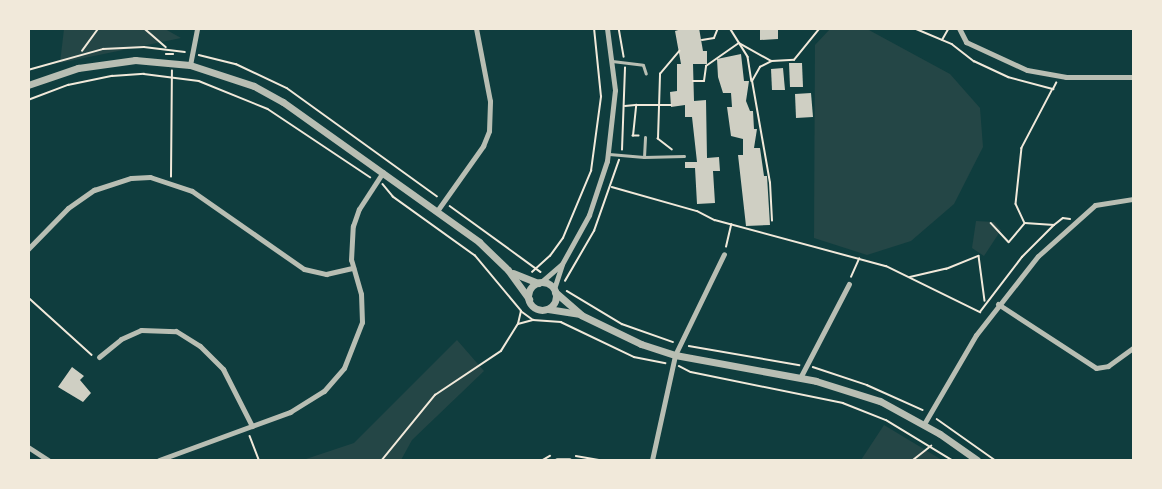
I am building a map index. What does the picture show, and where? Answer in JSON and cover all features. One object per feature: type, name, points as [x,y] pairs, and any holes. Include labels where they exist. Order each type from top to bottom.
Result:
[{"type":"street","points":[[190,65],[197,28]]},
{"type":"street","points":[[437,211],[483,146],[489,131],[490,101],[476,28]]},
{"type":"street","points":[[548,309],[556,300],[555,291],[562,264],[589,215],[608,154],[614,102],[612,61],[607,28]]},
{"type":"street","points":[[959,28],[966,42],[1003,61],[1057,76],[1134,76]]},
{"type":"street","points":[[28,84],[96,64],[135,60],[190,65],[223,74],[278,98],[479,242],[508,270],[536,309],[581,315]]},
{"type":"street","points":[[159,460],[308,403],[344,368],[362,322],[361,294],[353,268],[353,226],[359,209],[383,172]]},
{"type":"street","points":[[28,249],[68,208],[94,190],[132,178],[173,178],[304,269],[326,274],[353,268]]},
{"type":"street","points":[[924,424],[998,304],[1073,221],[1102,202],[1134,199]]},
{"type":"street","points":[[652,460],[675,355],[724,254]]},
{"type":"street","points":[[529,299],[531,288],[562,264]]},
{"type":"street","points":[[508,270],[555,291],[581,315],[624,337],[675,355],[800,378],[880,401],[924,424],[977,460]]},
{"type":"street","points":[[800,378],[849,284]]},
{"type":"street","points":[[998,304],[1096,368],[1108,366],[1134,347]]},
{"type":"street","points":[[99,357],[121,339],[141,330],[176,331],[200,346],[223,369],[250,427]]},
{"type":"street","points":[[28,447],[48,460]]},
{"type":"street","points":[[557,460],[569,460]]},
{"type":"lane","points":[[612,61],[643,64],[646,74]]},
{"type":"lane","points":[[644,157],[645,137]]},
{"type":"lane","points":[[608,154],[644,157],[684,156]]},
{"type":"path","points":[[81,52],[99,28]]},
{"type":"path","points":[[144,28],[166,48]]},
{"type":"path","points":[[450,205],[537,269],[550,256],[576,210],[596,147],[602,97],[594,28]]},
{"type":"path","points":[[702,40],[714,38],[718,28]]},
{"type":"path","points":[[730,28],[748,57],[770,183],[772,221]]},
{"type":"path","points":[[752,81],[760,67],[772,61],[794,60],[820,28]]},
{"type":"path","points":[[914,28],[942,41],[1001,75],[1053,89]]},
{"type":"path","points":[[942,41],[949,28]]},
{"type":"path","points":[[739,43],[772,61]]},
{"type":"path","points":[[693,81],[704,81],[706,66],[739,43]]},
{"type":"path","points":[[28,70],[81,52],[166,48],[186,52]]},
{"type":"path","points":[[672,156],[672,151],[658,139],[660,74],[679,51]]},
{"type":"path","points":[[166,54],[173,54]]},
{"type":"path","points":[[198,55],[236,64],[287,88],[439,198]]},
{"type":"path","points":[[28,100],[97,78],[172,76],[219,87],[255,101],[370,176],[369,183]]},
{"type":"path","points":[[165,174],[173,178],[172,76]]},
{"type":"path","points":[[1025,223],[1016,200],[1022,148],[1053,89],[1057,76]]},
{"type":"path","points":[[636,105],[633,136],[645,137]]},
{"type":"path","points":[[625,106],[671,105]]},
{"type":"path","points":[[383,184],[393,196],[475,256],[521,311],[533,320]]},
{"type":"path","points":[[612,187],[731,225],[859,258],[909,277],[980,312],[986,301],[1054,225],[1064,218],[1073,221]]},
{"type":"path","points":[[991,223],[1009,242],[1025,223]]},
{"type":"path","points":[[1025,223],[1054,225]]},
{"type":"path","points":[[724,254],[731,225]]},
{"type":"path","points":[[909,277],[946,269],[979,256],[986,301]]},
{"type":"path","points":[[849,284],[859,258]]},
{"type":"path","points":[[572,295],[622,324],[674,342]]},
{"type":"path","points":[[28,297],[88,354]]},
{"type":"path","points":[[382,460],[424,405],[447,385],[501,351],[518,324],[521,311]]},
{"type":"path","points":[[518,324],[533,320],[574,327],[634,357],[665,363],[665,371]]},
{"type":"path","points":[[692,346],[800,365]]},
{"type":"path","points":[[680,367],[691,372],[843,403],[886,420],[952,460]]},
{"type":"path","points":[[817,368],[867,385],[922,410]]},
{"type":"path","points":[[936,418],[995,460]]},
{"type":"path","points":[[250,427],[259,460]]},
{"type":"path","points":[[913,460],[931,446]]},
{"type":"shaded area","points":[[64,29],[165,29],[181,38],[60,63]]},
{"type":"shaded area","points":[[830,29],[867,29],[950,74],[980,108],[983,147],[954,204],[911,241],[867,255],[814,238],[815,45]]},
{"type":"shaded area","points":[[976,221],[994,222],[1001,230],[984,256],[972,248]]},
{"type":"shaded area","points":[[457,340],[484,371],[412,440],[401,460],[303,460],[354,443]]},
{"type":"shaded area","points":[[884,425],[942,460],[861,460]]},
{"type":"building","points":[[699,28],[703,51],[707,51],[707,64],[693,64],[694,101],[706,100],[707,158],[719,157],[720,171],[713,171],[715,203],[697,204],[695,168],[685,168],[685,162],[697,162],[692,117],[685,117],[685,105],[671,107],[670,92],[677,91],[677,64],[681,64],[675,31]]},
{"type":"building","points":[[760,28],[778,28],[778,39],[760,40]]},
{"type":"building","points":[[741,54],[744,81],[749,81],[746,101],[750,111],[753,111],[754,129],[757,129],[754,148],[760,148],[764,176],[767,176],[770,225],[746,226],[738,155],[743,155],[743,139],[731,136],[727,107],[732,107],[731,93],[723,93],[718,77],[717,59]]},
{"type":"building","points":[[789,63],[802,63],[803,87],[790,87]]},
{"type":"building","points":[[783,68],[785,90],[772,90],[771,69]]},
{"type":"building","points":[[811,93],[813,117],[796,118],[795,94]]},
{"type":"building","points":[[72,367],[84,376],[80,380],[91,393],[83,402],[58,387]]}]
